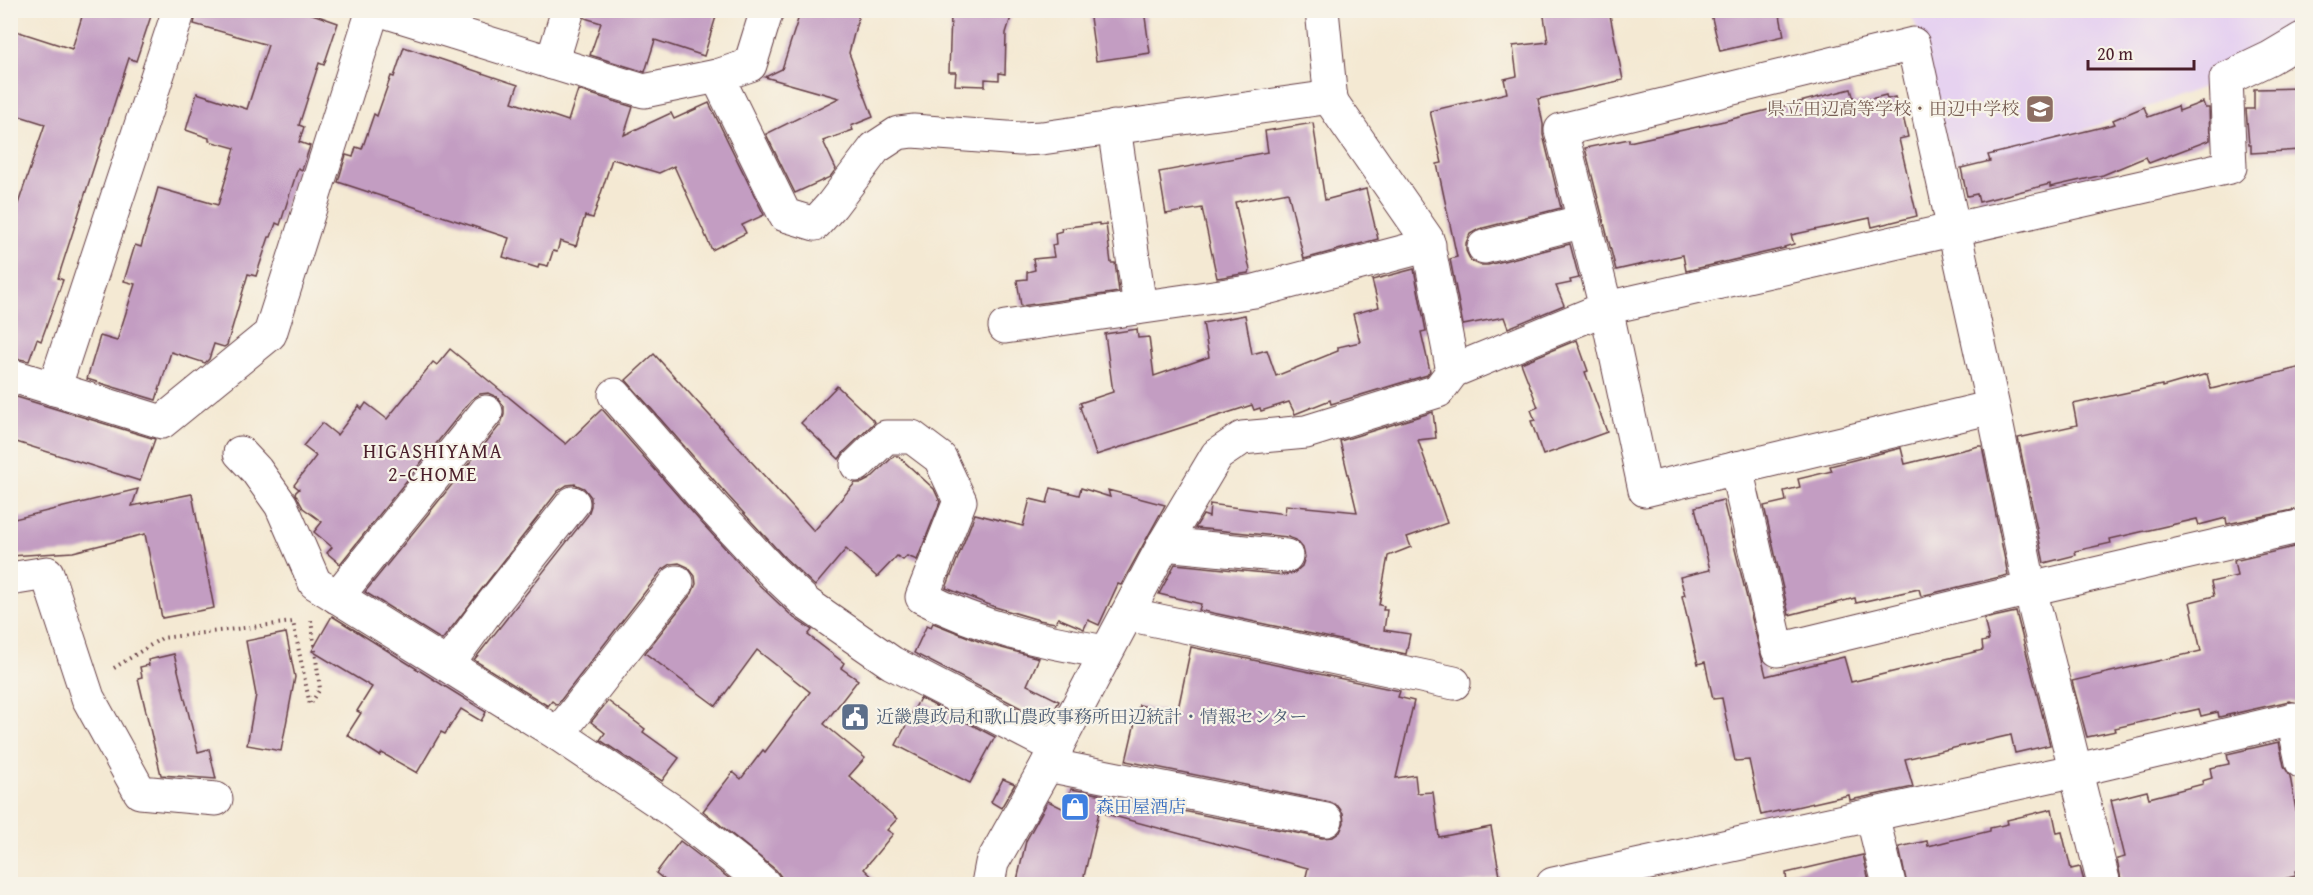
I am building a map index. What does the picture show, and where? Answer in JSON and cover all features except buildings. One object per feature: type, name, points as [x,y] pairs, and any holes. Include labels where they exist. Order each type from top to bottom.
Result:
[{"type":"street","points":[[54,389],[179,10]]},
{"type":"street","points":[[10,375],[162,422],[270,334],[373,10]]},
{"type":"street","points":[[381,10],[644,91],[717,76],[750,65],[767,10]]},
{"type":"street","points":[[552,63],[568,10]]},
{"type":"street","points":[[1322,10],[1331,101],[1427,239],[1453,371]]},
{"type":"street","points":[[988,885],[992,863],[1052,757],[1164,544],[1217,455],[1242,438],[1306,432],[1438,391],[1453,371],[1606,308],[2230,167],[2226,79],[2270,58],[2302,39]]},
{"type":"street","points":[[1993,407],[1645,490],[1606,308],[1561,130],[1913,44],[1993,407],[2030,589],[2104,885]]},
{"type":"street","points":[[717,76],[785,215],[815,224],[875,148],[898,133],[913,131],[1020,139],[1042,138],[1331,97]]},
{"type":"street","points":[[1114,127],[1140,307]]},
{"type":"street","points":[[1484,247],[1584,221]]},
{"type":"street","points":[[1005,327],[1255,291],[1429,245]]},
{"type":"street","points":[[615,395],[714,509],[772,571],[807,604],[892,663],[1052,757],[1326,820]]},
{"type":"street","points":[[326,590],[486,412]]},
{"type":"street","points":[[857,465],[886,437],[912,437],[940,458],[960,501],[922,597],[952,613],[994,628],[1052,643],[1106,652]]},
{"type":"street","points":[[240,453],[256,470],[280,505],[326,590],[448,664],[674,812],[764,885]]},
{"type":"street","points":[[1736,468],[1778,650],[2302,526]]},
{"type":"street","points":[[448,664],[573,503]]},
{"type":"street","points":[[1164,544],[1286,556]]},
{"type":"street","points":[[10,579],[47,573],[88,698],[140,792],[216,799]]},
{"type":"street","points":[[558,735],[676,582]]},
{"type":"street","points":[[1127,614],[1454,683]]},
{"type":"street","points":[[1553,885],[2077,770],[2293,719],[2302,762]]},
{"type":"street","points":[[1872,815],[1889,885]]},
{"type":"path","points":[[100,719],[108,671],[162,638],[292,622],[310,705],[320,688],[307,594],[326,590]]},
{"type":"shaded area","name":"県立田辺高等学校・田辺中学校","points":[[1910,11],[2302,11],[2302,39],[2226,79],[2056,140],[1954,164],[1919,34]]},
{"type":"place","name":"県立田辺高等学校・田辺中学校","points":[[2040,109]]},
{"type":"place","name":"近畿農政局和歌山農政事務所田辺統計・情報センター","points":[[855,717]]},
{"type":"place","name":"森田屋酒店","points":[[1075,807]]},
{"type":"district","name":"HIGASHIYAMA 2-CHOME","points":[[433,462]]}]
